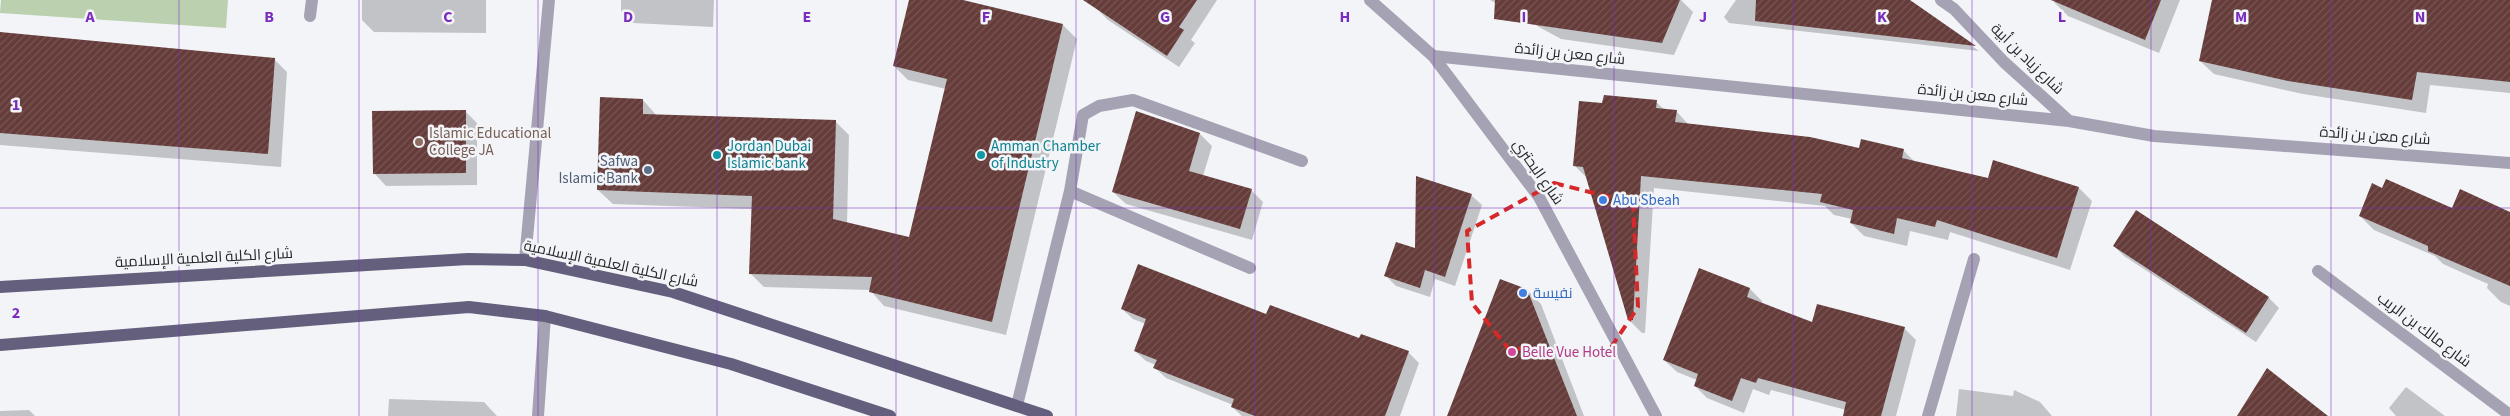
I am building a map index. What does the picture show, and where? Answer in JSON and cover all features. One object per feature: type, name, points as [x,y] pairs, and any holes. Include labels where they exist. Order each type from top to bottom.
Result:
[{"type":"main road","name":"شارع الكلية العلمية الإسلامية","points":[[0,287],[468,259],[525,260],[674,292],[1047,416]]},
{"type":"main road","points":[[0,345],[469,307],[545,316],[732,364],[890,416]]},
{"type":"street","points":[[310,16],[312,0]]},
{"type":"street","points":[[525,260],[550,0]]},
{"type":"street","name":"شارع البحتري","points":[[1370,0],[1433,56],[1539,197],[1656,416]]},
{"type":"street","name":"شارع زياد بن أبية","points":[[1941,0],[1954,9],[2004,62],[2069,121]]},
{"type":"street","name":"شارع معن بن زائدة","points":[[1433,56],[2069,121],[2154,136],[2510,163]]},
{"type":"street","points":[[1017,405],[1070,191],[1083,115],[1099,106],[1133,100],[1302,161]]},
{"type":"street","points":[[1070,191],[1250,268]]},
{"type":"street","points":[[1928,416],[1974,259]]},
{"type":"street","name":"شارع مالك بن الريب","points":[[2318,271],[2510,415]]},
{"type":"street","points":[[538,416],[545,316]]},
{"type":"highlighted area","points":[[1554,183],[1633,203],[1638,307],[1608,352],[1508,348],[1472,303],[1467,231]]},
{"type":"green space","points":[[1,0],[228,0],[226,28],[0,13]]},
{"type":"building","points":[[909,0],[963,0],[1063,24],[992,322],[869,292],[872,277],[749,274],[752,196],[597,190],[600,97],[643,99],[643,114],[836,120],[833,219],[909,237],[947,79],[893,66]]},
{"type":"building","points":[[1083,0],[1197,0],[1179,27],[1184,30],[1167,56]]},
{"type":"building","points":[[1495,0],[1680,0],[1662,43],[1494,19]]},
{"type":"building","points":[[1756,0],[1910,0],[1976,46],[1755,21]]},
{"type":"building","points":[[2051,0],[2161,0],[2145,40]]},
{"type":"building","points":[[2212,0],[2510,0],[2510,82],[2417,72],[2412,100],[2288,81],[2199,61]]},
{"type":"building","points":[[0,32],[275,58],[268,154],[0,133]]},
{"type":"building","points":[[1604,95],[1657,100],[1656,108],[1677,110],[1675,122],[1810,137],[1859,148],[1861,139],[1904,149],[1902,158],[1988,178],[1993,160],[2079,187],[2057,258],[1937,220],[1935,227],[1897,218],[1894,234],[1850,223],[1853,210],[1820,202],[1822,194],[1641,176],[1633,320],[1628,320],[1583,167],[1573,166],[1579,101],[1602,103]]},
{"type":"building","name":"Islamic Educational College JA","points":[[466,110],[466,173],[373,174],[372,111]]},
{"type":"building","points":[[1136,111],[1200,133],[1189,171],[1252,189],[1240,229],[1112,192]]},
{"type":"building","points":[[1416,176],[1472,194],[1445,277],[1425,270],[1420,288],[1384,276],[1396,242],[1415,248]]},
{"type":"building","points":[[2386,179],[2452,208],[2460,189],[2510,212],[2510,286],[2428,251],[2428,246],[2359,216],[2372,183],[2382,188]]},
{"type":"building","points":[[2136,210],[2269,297],[2246,333],[2113,246]]},
{"type":"building","points":[[1138,264],[1266,314],[1270,305],[1359,338],[1361,334],[1409,351],[1385,416],[1255,416],[1231,407],[1234,399],[1153,368],[1157,360],[1134,351],[1146,319],[1121,309]]},
{"type":"building","points":[[1699,268],[1750,288],[1747,297],[1812,322],[1817,304],[1905,327],[1881,416],[1843,416],[1846,402],[1758,378],[1756,383],[1741,378],[1732,401],[1694,386],[1698,374],[1663,360]]},
{"type":"building","name":"Belle Vue Hotel","points":[[1500,279],[1527,289],[1577,416],[1447,416]]},
{"type":"building","points":[[2267,368],[2328,416],[2237,416]]},
{"type":"place","name":"Islamic Educational College JA","points":[[419,142]]},
{"type":"place","name":"Jordan Dubai Islamic bank","points":[[717,155]]},
{"type":"place","name":"Amman Chamber of Industry","points":[[981,155]]},
{"type":"place","name":"Safwa Islamic Bank","points":[[648,170]]},
{"type":"place","name":"Abu Sbeah","points":[[1603,200]]},
{"type":"place","name":"نفيسة","points":[[1523,293]]},
{"type":"place","name":"Belle Vue Hotel","points":[[1512,352]]}]
